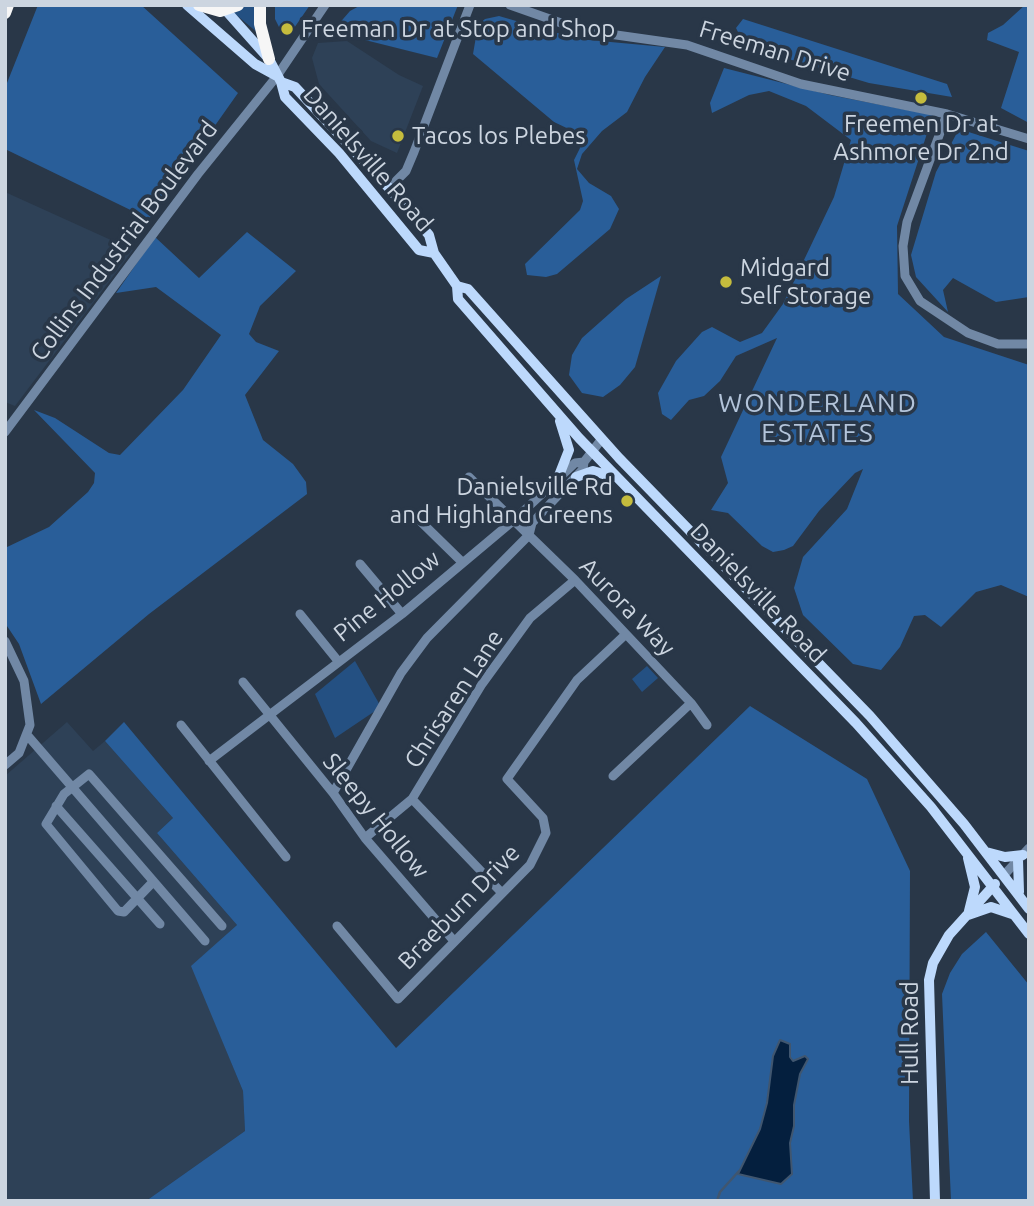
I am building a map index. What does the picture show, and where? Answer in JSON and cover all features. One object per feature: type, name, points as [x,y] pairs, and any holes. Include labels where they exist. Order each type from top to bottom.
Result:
[{"type":"highway","points":[[5,13],[8,5]]},
{"type":"highway","points":[[199,5],[213,11],[229,7]]},
{"type":"highway","points":[[260,5],[260,24],[269,59]]},
{"type":"main road","name":"Danielsville Road","points":[[187,5],[255,64],[295,87],[390,188],[429,235],[434,253],[457,286],[458,299],[592,452],[850,717],[931,807],[1029,934]]},
{"type":"main road","name":"Danielsville Road","points":[[229,7],[269,59],[285,97],[348,164],[419,250],[434,253]]},
{"type":"main road","name":"Danielsville Road","points":[[457,286],[468,289],[601,440],[861,706],[986,852],[1029,909]]},
{"type":"main road","points":[[558,415],[569,450],[558,478]]},
{"type":"main road","points":[[576,477],[593,471],[618,479]]},
{"type":"main road","points":[[850,717],[861,706]]},
{"type":"main road","points":[[967,852],[975,887],[967,914]]},
{"type":"main road","points":[[986,852],[1005,858],[1023,854],[1017,881],[1021,898]]},
{"type":"main road","name":"Hull Road","points":[[935,1201],[929,980],[939,948],[1004,875]]},
{"type":"main road","points":[[967,914],[995,907],[1016,916]]},
{"type":"street","points":[[279,79],[325,5]]},
{"type":"street","points":[[390,188],[410,162],[470,5]]},
{"type":"street","name":"Freeman Drive","points":[[510,5],[581,30],[687,45],[816,88],[947,114],[1029,139]]},
{"type":"street","name":"Collins Industrial Boulevard","points":[[5,432],[198,174],[279,79]]},
{"type":"street","points":[[947,114],[907,222],[903,246],[905,276],[920,301],[968,333],[998,344],[1029,344]]},
{"type":"street","points":[[333,793],[401,673],[427,638],[529,535],[532,523],[583,469],[584,462],[601,440]]},
{"type":"street","name":"Pine Hollow","points":[[209,761],[402,614],[461,561],[514,520],[575,463],[584,462]]},
{"type":"street","points":[[469,477],[514,520]]},
{"type":"street","name":"Pine Hollow","points":[[414,515],[461,561]]},
{"type":"street","name":"Aurora Way","points":[[514,520],[575,580],[691,703],[707,725]]},
{"type":"street","points":[[360,564],[402,614]]},
{"type":"street","name":"Chrisaren Lane","points":[[365,838],[412,799],[482,684],[530,618],[575,580]]},
{"type":"street","name":"Pine Hollow","points":[[300,614],[338,661]]},
{"type":"street","name":"Braeburn Drive","points":[[337,926],[398,999],[530,865],[546,833],[543,818],[507,779],[577,681],[626,634]]},
{"type":"street","points":[[5,641],[20,670],[26,692],[28,736],[19,753],[5,765]]},
{"type":"street","points":[[243,682],[270,713]]},
{"type":"street","points":[[614,776],[691,703]]},
{"type":"street","name":"Sleepy Hollow","points":[[270,713],[365,838],[454,941]]},
{"type":"street","points":[[181,725],[286,858]]},
{"type":"street","points":[[28,736],[70,789],[205,941]]},
{"type":"street","points":[[152,883],[124,912],[118,911],[46,824],[70,789],[89,774],[222,926]]},
{"type":"street","points":[[412,799],[501,892]]},
{"type":"street","points":[[57,806],[160,923]]},
{"type":"street","points":[[1004,875],[1023,854]]},
{"type":"shaded area","points":[[38,5],[141,5],[238,93],[149,219],[5,149],[5,88]]},
{"type":"shaded area","points":[[245,5],[256,5],[258,33],[234,13]]},
{"type":"shaded area","points":[[275,5],[310,5],[292,31],[283,35],[275,19]]},
{"type":"shaded area","points":[[361,5],[458,5],[437,58],[345,35],[337,26],[350,11]]},
{"type":"shaded area","points":[[1025,5],[1029,5],[1029,123],[1001,108],[1019,52],[987,40],[988,33],[1003,25]]},
{"type":"shaded area","points":[[499,16],[578,39],[665,47],[645,77],[627,112],[602,131],[582,154],[577,169],[589,183],[611,196],[619,209],[610,229],[557,274],[546,277],[527,275],[525,264],[580,210],[583,201],[574,160],[580,148],[575,132],[554,122],[473,54],[478,25],[485,19]]},
{"type":"shaded area","points":[[743,19],[947,84],[952,97],[869,83],[782,57],[741,38],[736,28]]},
{"type":"shaded area","points":[[347,41],[399,75],[423,86],[397,153],[371,141],[319,84],[312,58],[318,43]]},
{"type":"shaded area","points":[[724,68],[830,95],[933,115],[897,226],[898,294],[944,337],[1029,365],[1029,597],[1001,585],[976,592],[941,627],[925,615],[914,616],[900,647],[881,670],[853,664],[803,615],[794,588],[803,557],[847,509],[863,469],[855,473],[819,511],[793,546],[784,550],[773,552],[762,546],[728,513],[711,510],[728,483],[721,457],[777,338],[736,356],[720,381],[704,396],[689,400],[671,420],[662,414],[658,393],[676,361],[702,332],[712,327],[740,342],[762,333],[783,304],[834,197],[851,140],[806,106],[769,91],[749,95],[712,113],[710,103]]},
{"type":"shaded area","points":[[959,129],[1029,151],[1029,297],[996,302],[953,278],[943,290],[948,312],[916,277],[911,255],[936,172]]},
{"type":"shaded area","points":[[5,192],[133,250],[15,406],[5,402]]},
{"type":"shaded area","points":[[247,232],[296,271],[260,306],[249,334],[256,342],[279,351],[245,395],[263,440],[293,464],[306,482],[307,494],[149,614],[41,704],[19,644],[5,623],[5,548],[49,527],[88,492],[94,483],[95,473],[34,410],[55,418],[109,453],[120,455],[183,390],[221,335],[156,287],[116,293],[155,237],[199,278]]},
{"type":"shaded area","points":[[661,276],[635,367],[620,385],[603,397],[582,393],[569,375],[572,355],[582,338],[626,299]]},
{"type":"shaded area","points":[[355,661],[381,707],[335,738],[315,694]]},
{"type":"shaded area","points":[[647,666],[658,678],[642,692],[632,679]]},
{"type":"shaded area","points":[[750,706],[867,779],[910,871],[909,1121],[913,1201],[146,1201],[245,1131],[243,1091],[191,966],[237,925],[157,833],[173,818],[105,741],[124,722],[396,1048]]},
{"type":"shaded area","points":[[67,722],[93,751],[105,741],[173,818],[157,833],[237,925],[192,966],[243,1091],[245,1131],[146,1201],[5,1201],[5,776]]},
{"type":"shaded area","points":[[986,932],[1029,985],[1029,1201],[951,1201],[942,994],[950,973],[962,954]]},
{"type":"shaded area","points":[[780,1040],[790,1044],[790,1057],[793,1061],[805,1056],[808,1059],[800,1074],[794,1105],[794,1126],[790,1143],[792,1174],[781,1184],[738,1174],[760,1129],[767,1103],[773,1056]]},
{"type":"waterway","points":[[717,1201],[720,1192],[739,1171]]},
{"type":"place","name":"Freeman Dr at Stop and Shop","points":[[287,29]]},
{"type":"place","name":"Freemen Dr at Ashmore Dr 2nd","points":[[921,98]]},
{"type":"place","name":"Tacos los Plebes","points":[[398,136]]},
{"type":"place","name":"Midgard Self Storage","points":[[726,282]]},
{"type":"place","name":"Danielsville Rd and Highland Greens","points":[[627,501]]},
{"type":"district","name":"WONDERLAND ESTATES","points":[[818,418]]}]
